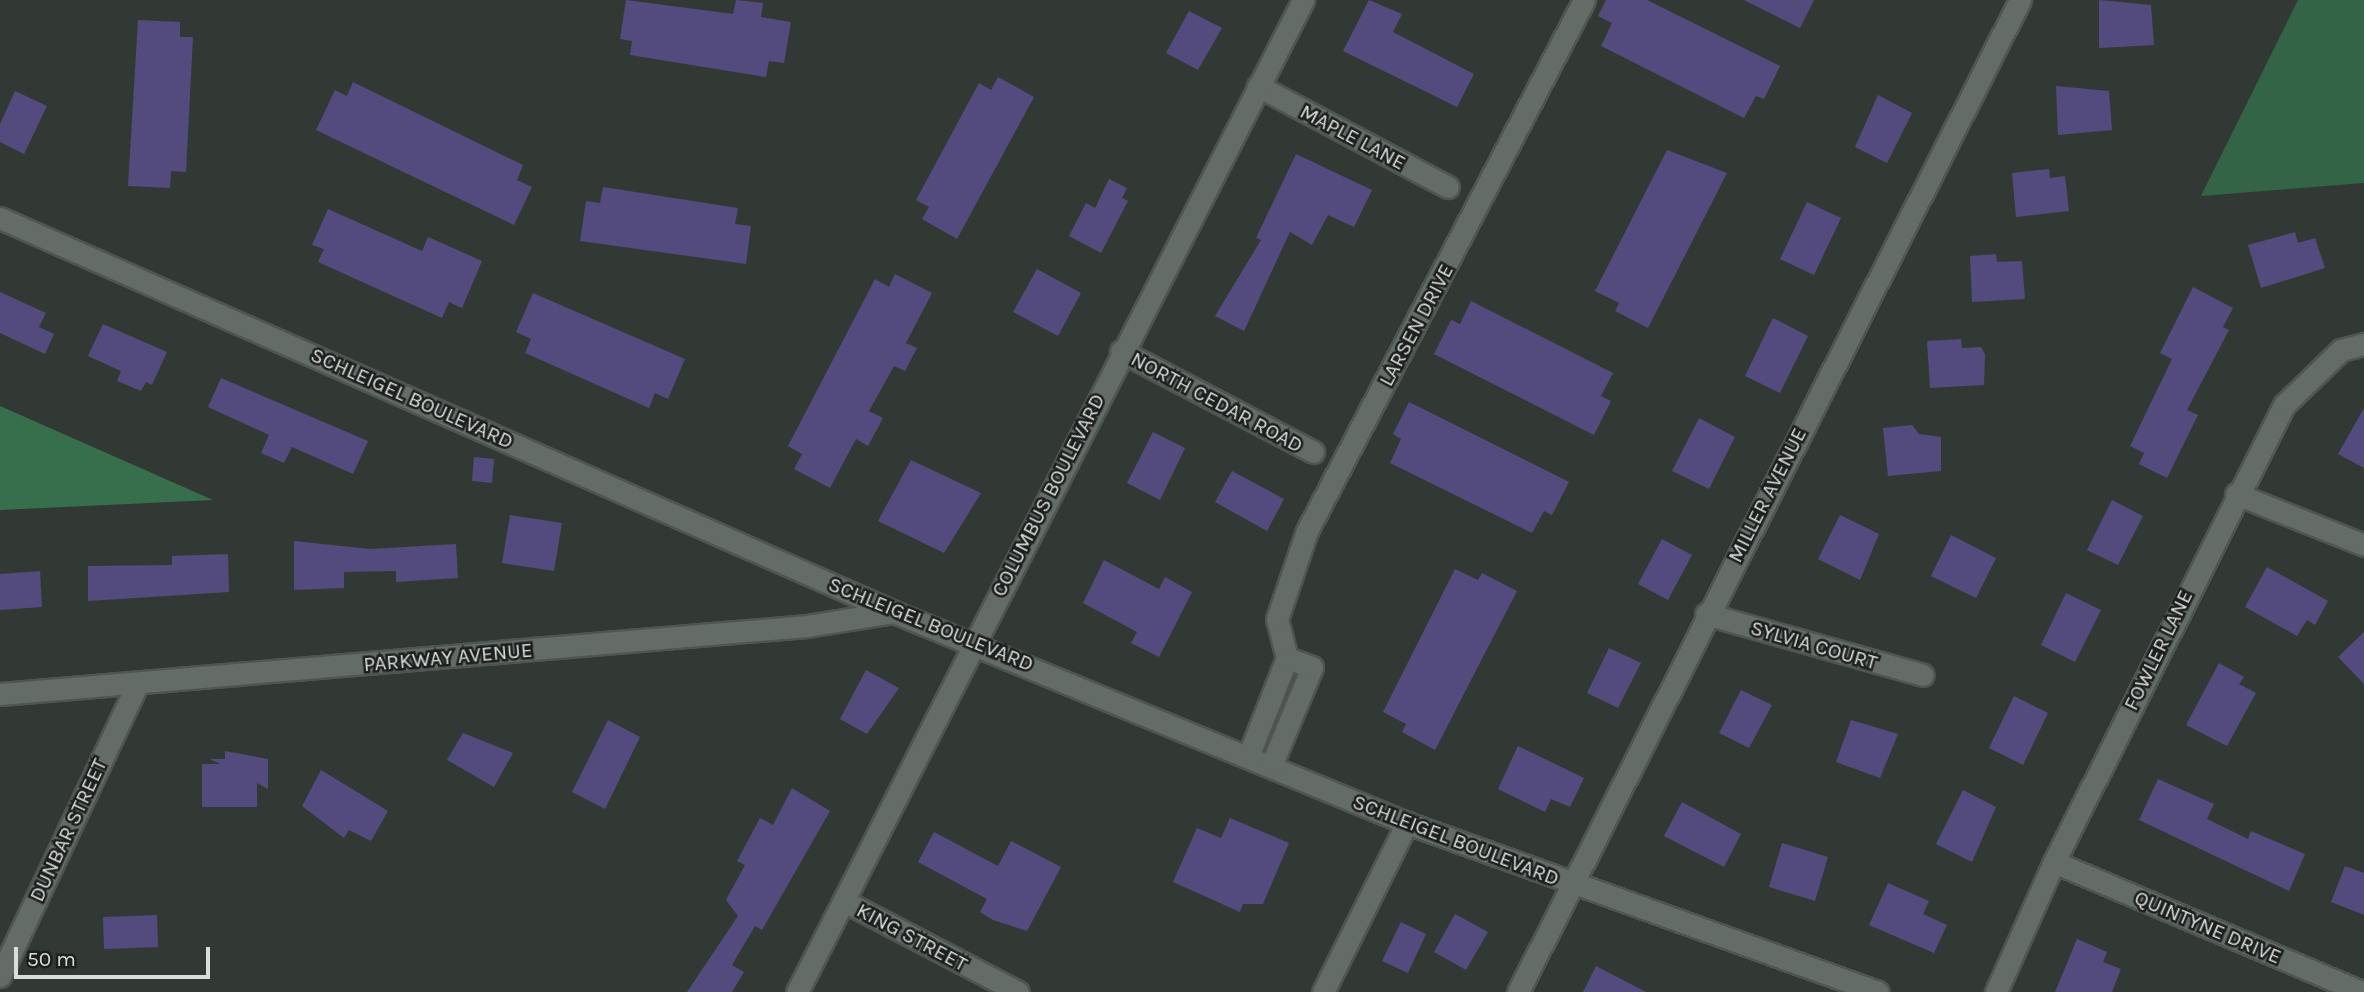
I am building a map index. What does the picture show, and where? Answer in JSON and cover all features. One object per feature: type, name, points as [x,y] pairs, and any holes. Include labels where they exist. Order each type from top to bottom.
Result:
[{"type":"street","name":"COLUMBUS BOULEVARD","points":[[797,992],[1121,351],[1303,0]]},
{"type":"street","name":"LARSEN DRIVE","points":[[1287,658],[1277,619],[1307,531],[1584,0]]},
{"type":"street","name":"MILLER AVENUE","points":[[1518,992],[1706,614],[2020,0]]},
{"type":"street","name":"MAPLE LANE","points":[[1258,86],[1448,187]]},
{"type":"street","name":"SCHLEIGEL BOULEVARD","points":[[0,218],[894,612],[974,640],[1407,823],[1878,992]]},
{"type":"street","name":"FOWLER LANE","points":[[1996,992],[2054,862],[2236,494],[2284,405],[2341,350],[2364,344]]},
{"type":"street","name":"NORTH CEDAR ROAD","points":[[1121,351],[1313,452]]},
{"type":"street","points":[[2236,494],[2364,545]]},
{"type":"street","name":"PARKWAY AVENUE","points":[[0,694],[137,685],[807,625],[894,612]]},
{"type":"street","name":"SYLVIA COURT","points":[[1706,614],[1923,675]]},
{"type":"street","points":[[1248,757],[1287,658],[1312,667],[1271,766]]},
{"type":"street","name":"DUNBAR STREET","points":[[0,975],[137,685]]},
{"type":"street","points":[[1323,992],[1407,823]]},
{"type":"street","name":"QUINTYNE DRIVE","points":[[2054,862],[2361,992]]},
{"type":"street","name":"KING STREET","points":[[844,901],[1018,992]]},
{"type":"green space","points":[[2298,0],[2364,0],[2364,183],[2201,196]]},
{"type":"green space","points":[[0,406],[213,500],[0,510]]},
{"type":"building","points":[[626,0],[733,14],[736,0],[763,3],[761,17],[791,22],[784,63],[769,61],[766,77],[630,55],[632,41],[620,39]]},
{"type":"building","points":[[1369,0],[1402,14],[1393,32],[1474,74],[1457,107],[1343,51]]},
{"type":"building","points":[[1606,0],[1647,0],[1780,66],[1764,99],[1756,96],[1744,118],[1601,46],[1612,23],[1598,16]]},
{"type":"building","points":[[1744,0],[1814,0],[1800,28]]},
{"type":"building","points":[[2099,0],[2151,5],[2154,45],[2099,48]]},
{"type":"building","points":[[1189,11],[1222,28],[1198,70],[1166,53]]},
{"type":"building","points":[[138,20],[180,22],[180,37],[193,37],[186,172],[171,171],[170,188],[128,186]]},
{"type":"building","points":[[998,77],[1034,97],[957,239],[922,219],[929,207],[916,200],[979,83],[991,90]]},
{"type":"building","points":[[353,82],[523,165],[517,180],[532,187],[514,225],[316,130],[335,90],[347,96]]},
{"type":"building","points":[[2056,86],[2109,91],[2112,130],[2058,135]]},
{"type":"building","points":[[15,91],[47,106],[24,154],[0,142],[0,124]]},
{"type":"building","points":[[1878,95],[1912,113],[1887,163],[1855,147]]},
{"type":"building","points":[[1667,150],[1727,173],[1648,328],[1615,311],[1619,303],[1595,291]]},
{"type":"building","points":[[1296,154],[1372,190],[1354,227],[1328,215],[1312,245],[1290,232],[1244,331],[1215,316],[1261,240],[1256,238]]},
{"type":"building","points":[[2049,169],[2050,178],[2065,176],[2069,211],[2016,217],[2012,173]]},
{"type":"building","points":[[1109,179],[1127,188],[1122,198],[1128,201],[1101,253],[1069,236],[1086,203],[1095,208]]},
{"type":"building","points":[[603,187],[738,208],[735,224],[751,226],[746,264],[580,241],[586,201],[600,203]]},
{"type":"building","points":[[1807,202],[1841,218],[1814,275],[1780,259]]},
{"type":"building","points":[[328,209],[422,251],[428,237],[482,261],[462,308],[449,302],[442,318],[318,262],[324,249],[312,245]]},
{"type":"building","points":[[2295,232],[2298,243],[2315,238],[2325,268],[2261,288],[2248,245]]},
{"type":"building","points":[[1996,254],[1997,262],[2022,261],[2025,299],[1972,302],[1970,256]]},
{"type":"building","points":[[1037,269],[1081,293],[1058,336],[1013,312]]},
{"type":"building","points":[[895,274],[932,293],[906,343],[917,348],[905,371],[894,366],[869,411],[883,418],[868,446],[856,439],[830,488],[794,469],[802,454],[788,446],[875,279],[889,287]]},
{"type":"building","points":[[2193,287],[2233,308],[2223,327],[2229,330],[2187,410],[2198,415],[2167,478],[2139,464],[2144,453],[2130,446],[2172,359],[2160,353]]},
{"type":"building","points":[[0,292],[46,313],[39,327],[54,334],[45,354],[0,333]]},
{"type":"building","points":[[533,293],[685,359],[668,399],[655,393],[649,408],[525,353],[531,339],[516,332]]},
{"type":"building","points":[[1471,301],[1613,373],[1601,396],[1611,401],[1594,435],[1434,354],[1451,320],[1460,324]]},
{"type":"building","points":[[1773,318],[1808,336],[1780,393],[1745,376]]},
{"type":"building","points":[[103,324],[167,352],[152,385],[146,382],[141,391],[117,381],[121,371],[88,356]]},
{"type":"building","points":[[1961,339],[1962,348],[1981,347],[1985,354],[1984,385],[1930,388],[1927,341]]},
{"type":"building","points":[[221,378],[368,441],[353,474],[292,447],[284,463],[261,453],[269,435],[208,407]]},
{"type":"building","points":[[1409,402],[1569,482],[1552,515],[1544,511],[1532,533],[1390,463],[1401,439],[1393,434]]},
{"type":"building","points":[[2364,408],[2364,468],[2338,454]]},
{"type":"building","points":[[1699,418],[1735,437],[1709,489],[1672,471]]},
{"type":"building","points":[[1912,425],[1919,434],[1941,437],[1941,471],[1888,476],[1883,428]]},
{"type":"building","points":[[1153,432],[1185,448],[1160,500],[1127,483]]},
{"type":"building","points":[[474,457],[494,459],[492,483],[472,481]]},
{"type":"building","points":[[911,460],[981,493],[944,553],[878,521]]},
{"type":"building","points":[[1232,471],[1284,499],[1267,531],[1215,502]]},
{"type":"building","points":[[2112,500],[2143,516],[2118,565],[2087,550]]},
{"type":"building","points":[[510,515],[562,523],[554,571],[502,563]]},
{"type":"building","points":[[1840,515],[1879,534],[1860,580],[1818,559]]},
{"type":"building","points":[[1951,535],[1996,558],[1976,598],[1931,576]]},
{"type":"building","points":[[1662,539],[1692,555],[1668,600],[1638,584]]},
{"type":"building","points":[[294,541],[370,549],[456,544],[458,578],[396,582],[396,571],[344,572],[344,588],[294,590]]},
{"type":"building","points":[[228,554],[229,592],[88,601],[88,566],[172,565],[172,556]]},
{"type":"building","points":[[1104,560],[1159,589],[1165,577],[1192,592],[1159,657],[1131,643],[1137,632],[1083,603]]},
{"type":"building","points":[[2267,567],[2328,601],[2315,625],[2307,620],[2297,636],[2245,607]]},
{"type":"building","points":[[1455,569],[1478,580],[1482,573],[1517,591],[1435,750],[1402,732],[1406,724],[1383,712]]},
{"type":"building","points":[[40,571],[42,607],[0,610],[0,574]]},
{"type":"building","points":[[2066,593],[2101,610],[2075,662],[2041,645]]},
{"type":"building","points":[[2364,632],[2364,684],[2338,657]]},
{"type":"building","points":[[1609,648],[1641,663],[1618,708],[1587,693]]},
{"type":"building","points":[[2219,663],[2244,677],[2239,684],[2256,693],[2227,746],[2186,725]]},
{"type":"building","points":[[866,670],[899,688],[867,734],[840,719]]},
{"type":"building","points":[[1741,690],[1772,705],[1749,748],[1719,733]]},
{"type":"building","points":[[2014,696],[2048,713],[2023,765],[1989,748]]},
{"type":"building","points":[[608,720],[640,737],[605,809],[572,792]]},
{"type":"building","points":[[1851,720],[1898,734],[1880,778],[1836,762]]},
{"type":"building","points":[[463,733],[513,753],[494,787],[447,760]]},
{"type":"building","points":[[1518,746],[1584,778],[1570,807],[1551,799],[1545,812],[1498,789]]},
{"type":"building","points":[[225,751],[268,759],[268,789],[257,783],[257,807],[202,807],[202,764],[220,764],[210,759],[225,759]]},
{"type":"building","points":[[321,770],[388,811],[371,841],[349,830],[344,838],[302,806]]},
{"type":"building","points":[[2158,779],[2214,804],[2207,819],[2248,839],[2251,831],[2305,854],[2289,891],[2139,820]]},
{"type":"building","points":[[792,788],[830,811],[762,930],[755,926],[732,965],[744,972],[732,992],[687,992],[738,916],[726,900],[745,865],[737,861],[760,818],[773,825]]},
{"type":"building","points":[[1963,790],[1996,807],[1972,862],[1936,844]]},
{"type":"building","points":[[1682,802],[1741,834],[1724,867],[1664,836]]},
{"type":"building","points":[[1230,818],[1289,843],[1263,904],[1243,904],[1240,912],[1173,882],[1197,828],[1221,838]]},
{"type":"building","points":[[934,832],[998,866],[1011,841],[1061,867],[1027,931],[993,920],[980,912],[987,899],[918,862]]},
{"type":"building","points":[[1782,843],[1828,857],[1815,901],[1769,887]]},
{"type":"building","points":[[2345,866],[2364,873],[2364,915],[2331,902]]},
{"type":"building","points":[[1888,883],[1929,901],[1923,914],[1947,925],[1934,953],[1869,925]]},
{"type":"building","points":[[1455,914],[1488,932],[1466,970],[1434,952]]},
{"type":"building","points":[[157,915],[158,947],[104,949],[103,917]]},
{"type":"building","points":[[1401,922],[1426,934],[1408,973],[1382,961]]},
{"type":"building","points":[[2077,939],[2107,952],[2103,962],[2121,969],[2112,992],[2055,992]]},
{"type":"building","points":[[1596,966],[1646,992],[1583,992]]}]
